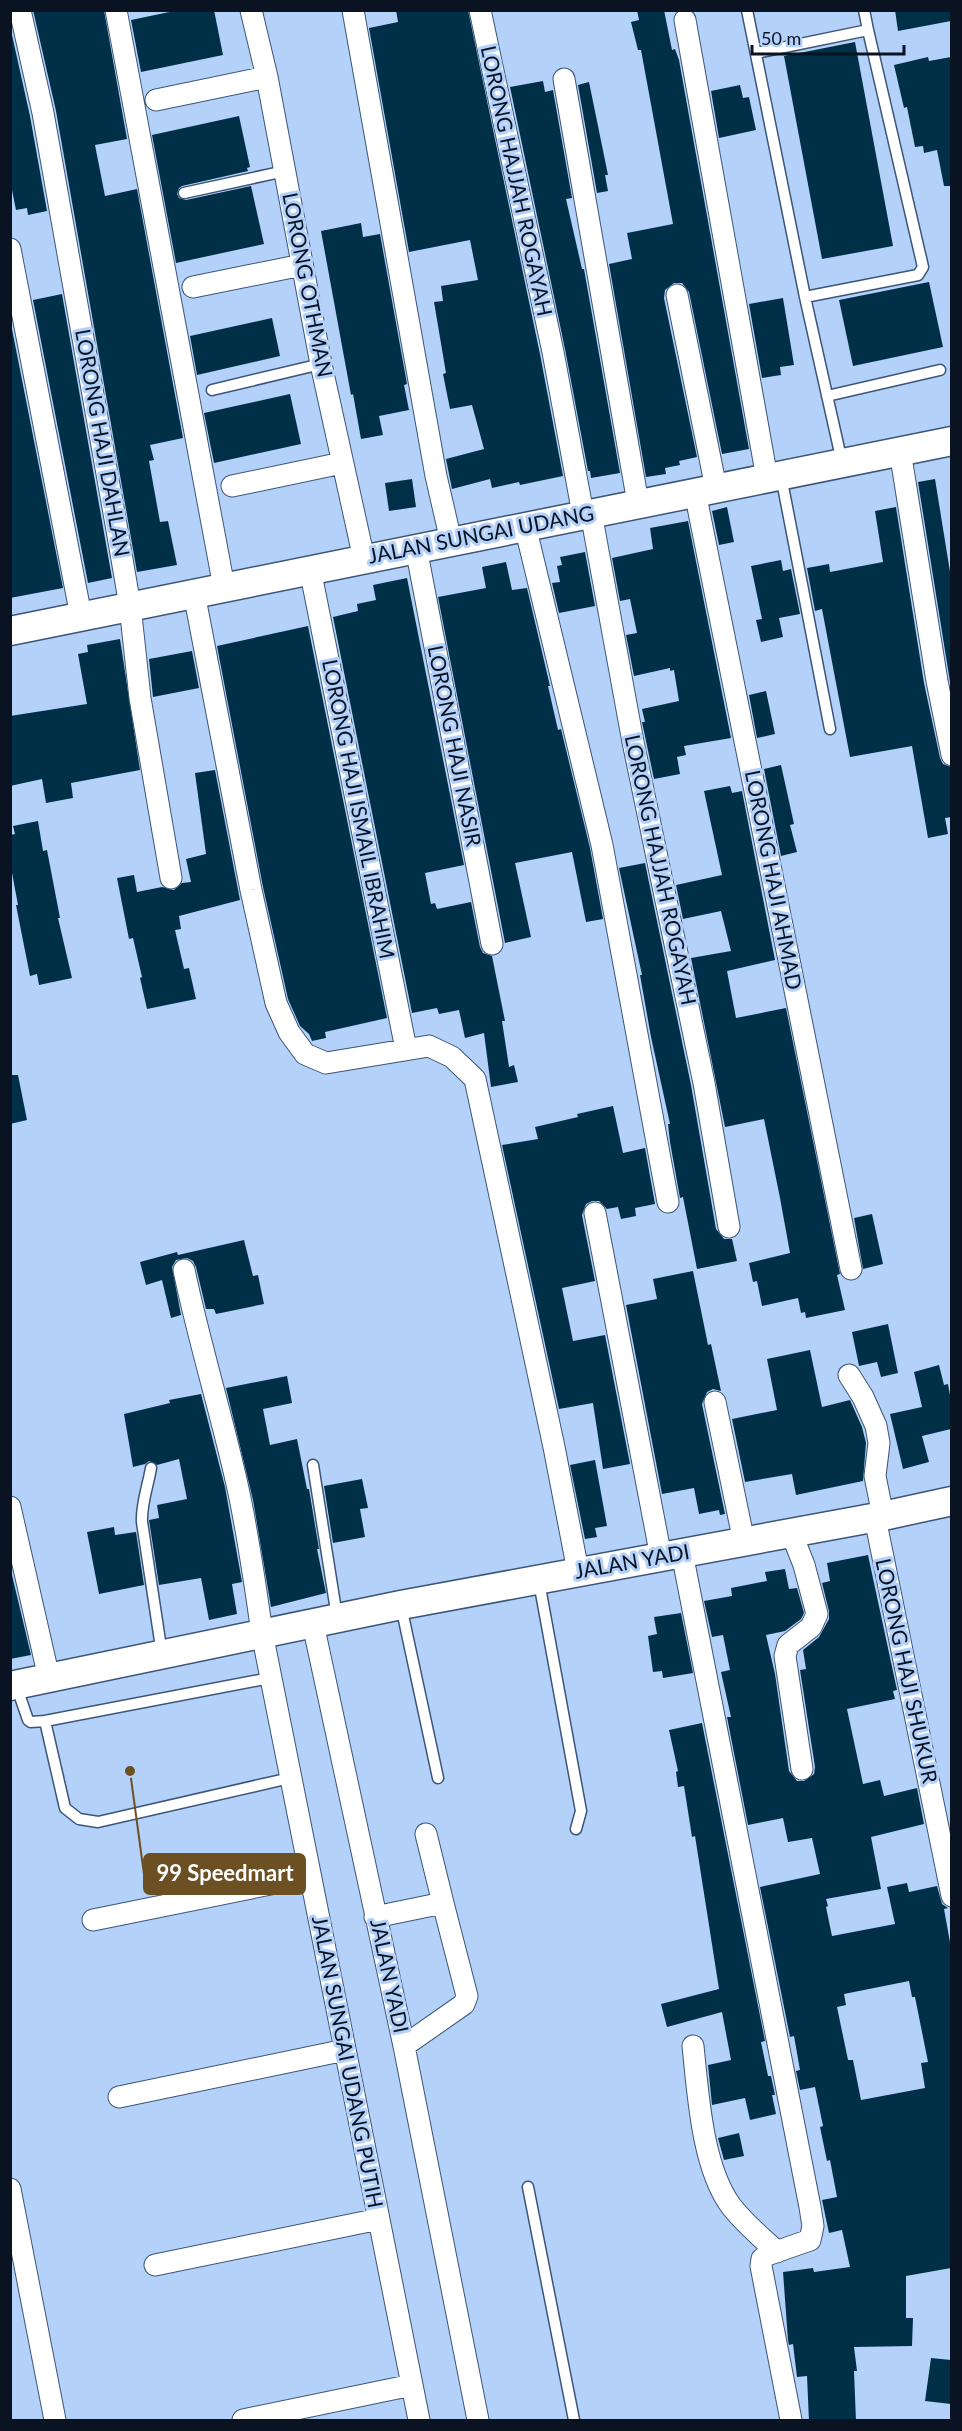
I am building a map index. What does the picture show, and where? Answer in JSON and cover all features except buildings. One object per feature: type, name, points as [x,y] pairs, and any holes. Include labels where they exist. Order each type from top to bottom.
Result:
[{"type":"street","name":"LORONG HAJI DAHLAN","points":[[20,10],[43,112],[130,606],[140,699],[171,878]]},
{"type":"street","points":[[116,10],[224,586]]},
{"type":"street","name":"LORONG OTHMAN","points":[[251,10],[267,77],[321,364],[364,559]]},
{"type":"street","points":[[353,10],[436,476],[451,541]]},
{"type":"street","name":"LORONG HAJJAH ROGAYAH","points":[[480,10],[704,1083],[729,1227]]},
{"type":"street","points":[[685,20],[774,476]]},
{"type":"street","points":[[156,100],[267,77]]},
{"type":"street","points":[[564,79],[638,503]]},
{"type":"street","points":[[10,249],[81,616]]},
{"type":"street","points":[[193,286],[302,265]]},
{"type":"street","name":"LORONG HAJI AHMAD","points":[[677,294],[705,490],[851,1269]]},
{"type":"street","name":"JALAN SUNGAI UDANG","points":[[10,631],[951,441]]},
{"type":"street","points":[[900,451],[951,755]]},
{"type":"street","points":[[232,486],[342,463]]},
{"type":"street","points":[[525,526],[602,845],[668,1202]]},
{"type":"street","name":"LORONG HAJI NASIR","points":[[416,548],[492,944]]},
{"type":"street","name":"LORONG HAJI ISMAIL IBRAHIM","points":[[310,569],[406,1049]]},
{"type":"street","points":[[194,593],[256,912],[276,1003],[289,1032],[304,1054],[326,1063],[429,1046],[452,1057],[475,1079],[578,1571]]},
{"type":"street","points":[[595,1213],[672,1555],[810,2207],[813,2226],[810,2240],[767,2255],[762,2259],[761,2266],[791,2421]]},
{"type":"street","name":"JALAN SUNGAI UDANG PUTIH","points":[[184,1270],[196,1326],[237,1483],[270,1678],[419,2421]]},
{"type":"street","name":"LORONG HAJI SHUKUR","points":[[849,1375],[863,1397],[876,1426],[879,1443],[875,1476],[878,1517],[951,1896]]},
{"type":"street","points":[[715,1402],[744,1542]]},
{"type":"street","name":"JALAN YADI","points":[[13,1686],[401,1605],[878,1517],[951,1501]]},
{"type":"street","points":[[10,1507],[49,1678]]},
{"type":"street","points":[[791,1532],[817,1609],[813,1623],[788,1645],[785,1656],[802,1769]]},
{"type":"street","name":"JALAN YADI","points":[[325,1621],[349,1782],[478,2421]]},
{"type":"street","points":[[404,2046],[464,2004],[467,1996],[426,1834]]},
{"type":"street","points":[[93,1920],[310,1876]]},
{"type":"street","points":[[375,1917],[443,1903]]},
{"type":"street","points":[[693,2046],[703,2127],[714,2170],[729,2204],[742,2220],[777,2252]]},
{"type":"street","points":[[119,2097],[345,2050]]},
{"type":"street","points":[[10,2189],[56,2421]]},
{"type":"street","points":[[155,2265],[379,2219]]},
{"type":"street","points":[[243,2421],[412,2385]]},
{"type":"lane","points":[[747,10],[805,297],[842,462]]},
{"type":"lane","points":[[805,297],[918,275],[923,267],[864,10]]},
{"type":"lane","points":[[756,53],[868,30]]},
{"type":"lane","points":[[184,193],[285,171]]},
{"type":"lane","points":[[212,390],[321,364]]},
{"type":"lane","points":[[827,396],[940,370]]},
{"type":"lane","points":[[774,476],[830,729]]},
{"type":"lane","points":[[313,1465],[325,1621]]},
{"type":"lane","points":[[151,1467],[147,1492],[141,1508],[162,1654]]},
{"type":"lane","points":[[539,1579],[581,1811],[576,1829]]},
{"type":"lane","points":[[401,1605],[438,1778]]},
{"type":"lane","points":[[13,1686],[28,1720],[32,1722],[270,1678]]},
{"type":"lane","points":[[45,1721],[64,1808],[79,1819],[98,1822],[290,1778]]},
{"type":"lane","points":[[528,2187],[574,2421]]},
{"type":"place","name":"99 Speedmart","points":[[130,1771]]}]
